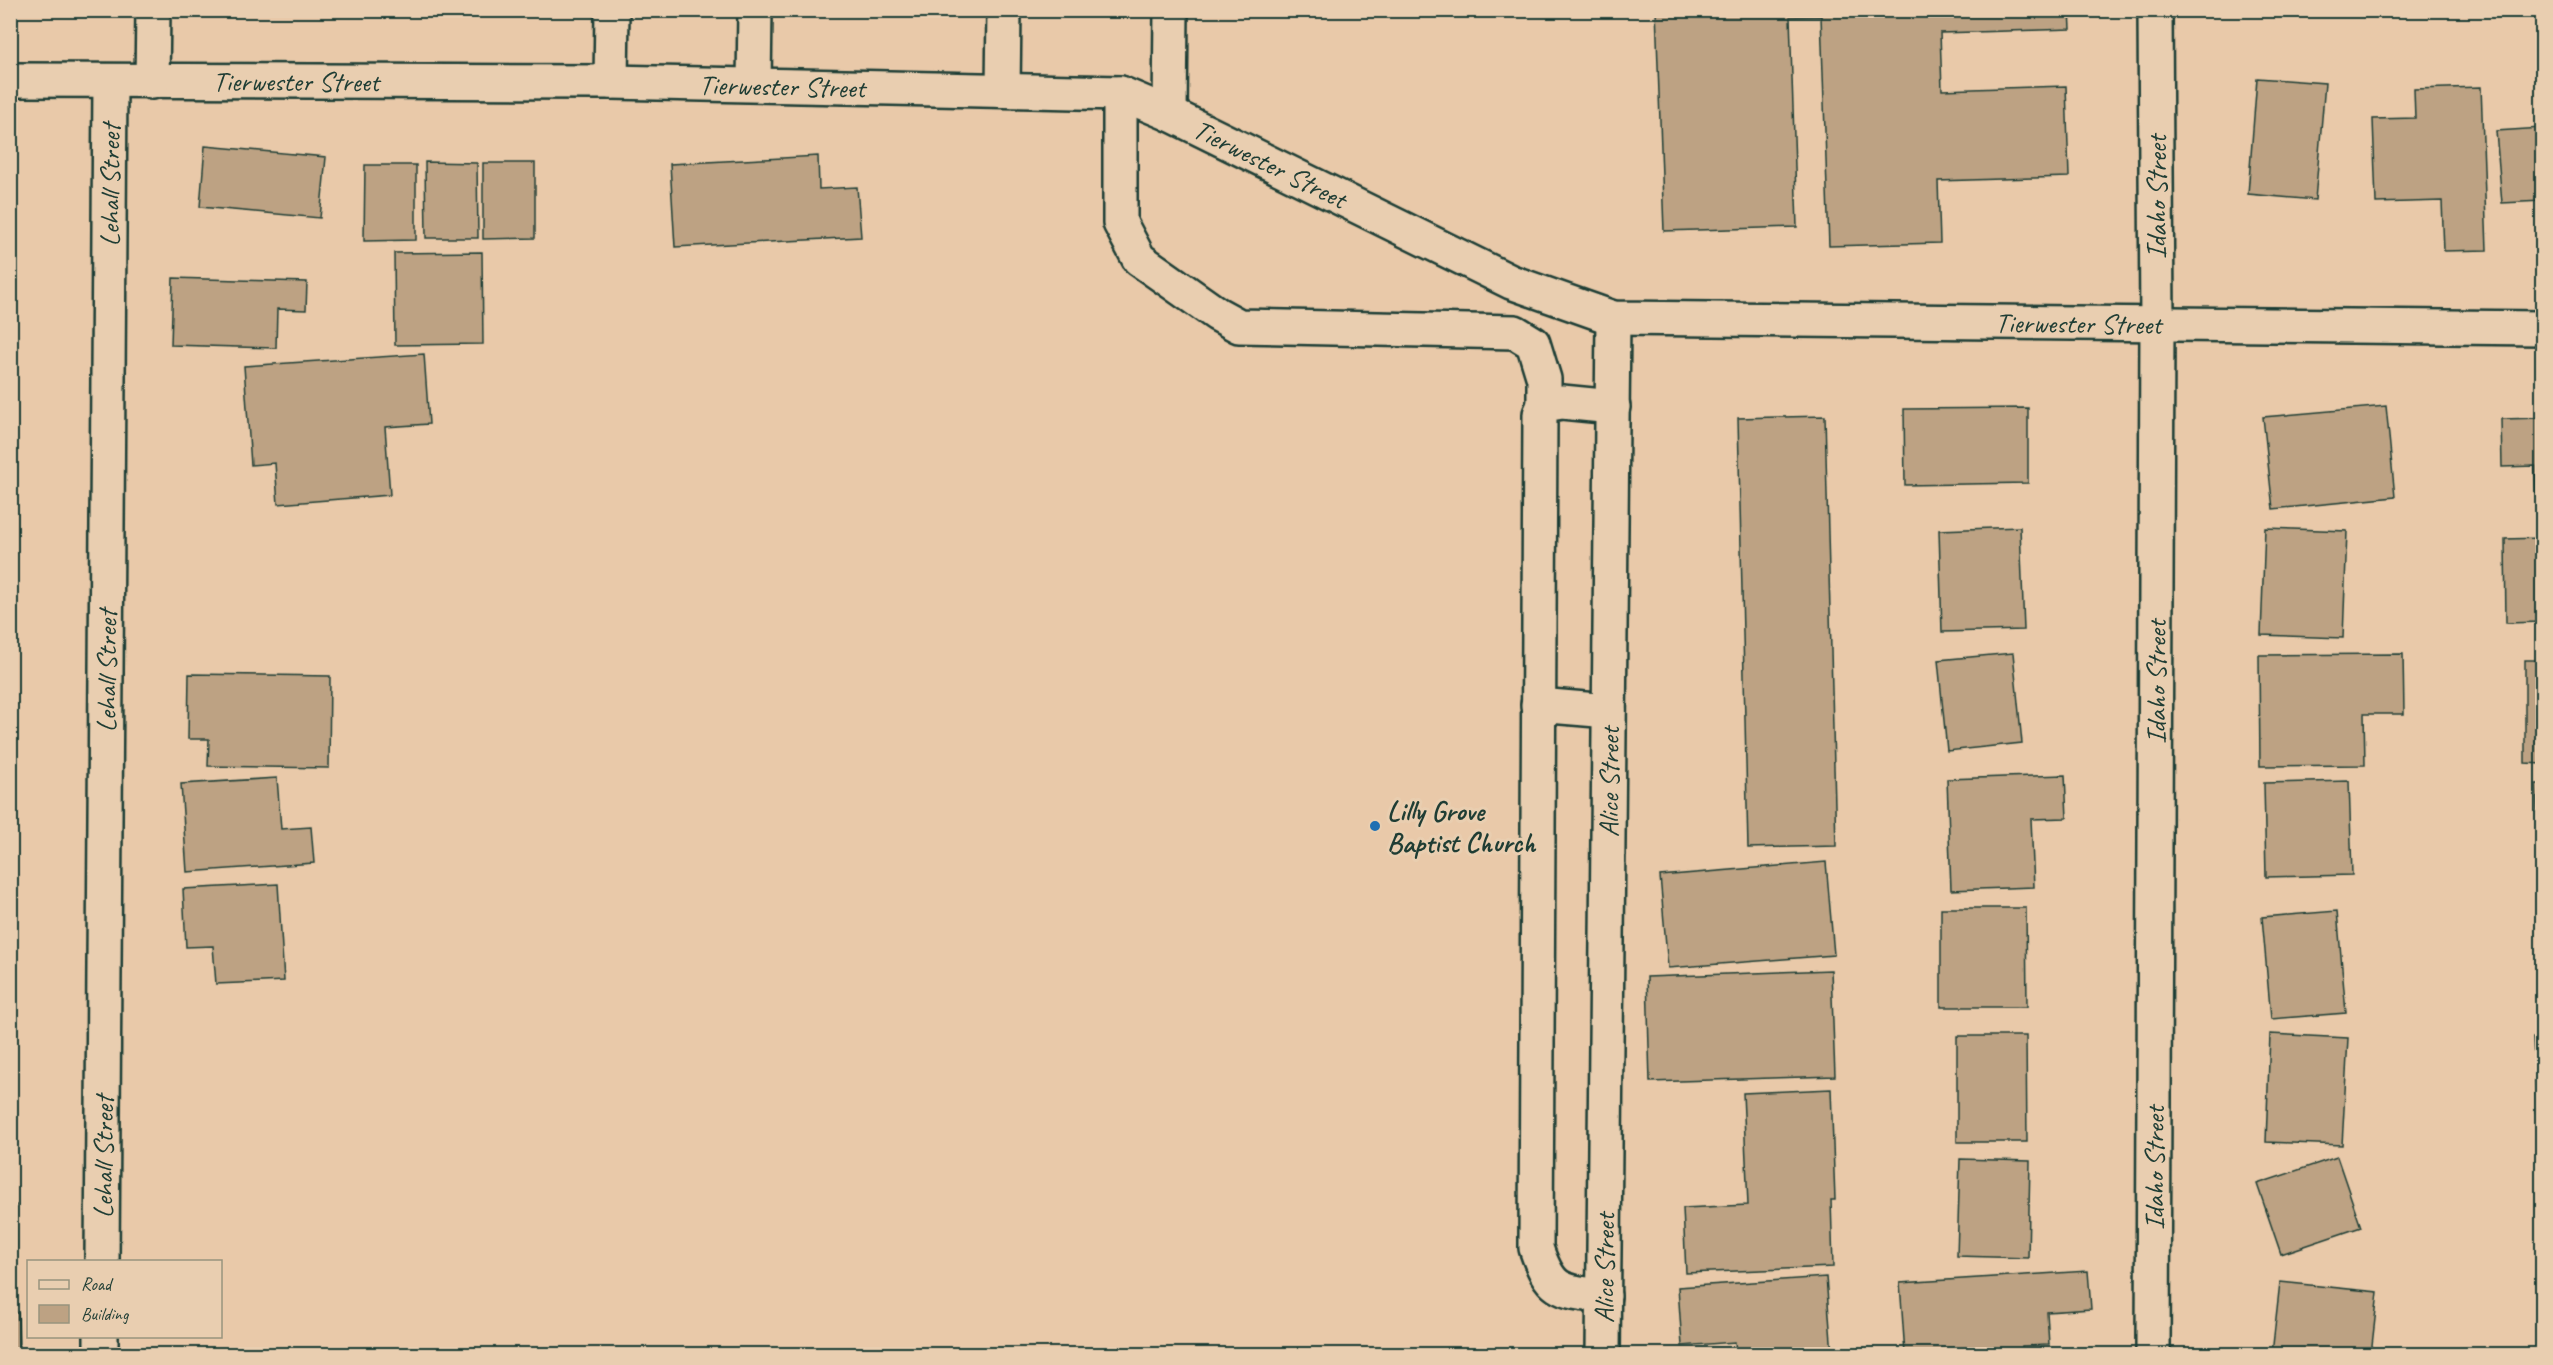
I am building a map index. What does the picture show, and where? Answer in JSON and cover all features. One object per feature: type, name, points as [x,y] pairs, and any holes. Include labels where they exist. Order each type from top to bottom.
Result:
[{"type":"street","points":[[152,82],[153,10]]},
{"type":"street","points":[[611,82],[612,10]]},
{"type":"street","points":[[754,84],[755,10]]},
{"type":"street","points":[[1002,90],[1004,10]]},
{"type":"street","points":[[1170,114],[1171,10]]},
{"type":"street","name":"Idaho Street","points":[[2153,1354],[2157,324],[2155,10]]},
{"type":"street","name":"Tierwester Street","points":[[10,80],[611,82],[1120,93],[1170,114],[1511,282],[1613,318],[2542,328]]},
{"type":"street","name":"Lehall Street","points":[[102,1260],[110,81]]},
{"type":"street","points":[[1120,93],[1120,223],[1139,259],[1208,308],[1239,326],[1515,332],[1533,343],[1544,379],[1544,405],[1540,414],[1536,1248],[1545,1275],[1559,1288],[1604,1296]]},
{"type":"street","name":"Alice Street","points":[[1603,1354],[1613,318]]},
{"type":"street","points":[[1544,405],[1562,402],[1613,407]]},
{"type":"street","points":[[1538,705],[1609,711]]},
{"type":"street","points":[[101,1338],[101,1354]]},
{"type":"building","points":[[1656,10],[2070,10],[2071,29],[1940,33],[1942,90],[2066,86],[2069,177],[1938,181],[1940,243],[1829,246],[1821,16],[1790,17],[1797,227],[1664,231]]},
{"type":"building","points":[[2257,78],[2325,83],[2315,200],[2248,194]]},
{"type":"building","points":[[2481,87],[2487,250],[2444,251],[2442,201],[2376,203],[2373,119],[2415,118],[2414,89]]},
{"type":"building","points":[[2542,128],[2542,201],[2502,203],[2496,131]]},
{"type":"building","points":[[205,146],[326,157],[320,218],[200,207]]},
{"type":"building","points":[[818,156],[819,189],[857,187],[861,237],[675,247],[670,164]]},
{"type":"building","points":[[425,162],[477,163],[478,238],[426,238]]},
{"type":"building","points":[[483,163],[535,163],[535,238],[483,239]]},
{"type":"building","points":[[365,165],[416,165],[416,240],[364,241]]},
{"type":"building","points":[[482,252],[483,344],[395,345],[394,253]]},
{"type":"building","points":[[10,273],[14,353],[10,354]]},
{"type":"building","points":[[173,278],[307,282],[306,310],[277,309],[276,348],[171,345]]},
{"type":"building","points":[[424,354],[429,424],[385,427],[390,495],[278,504],[275,463],[251,465],[244,366]]},
{"type":"building","points":[[2386,406],[2395,497],[2273,509],[2263,417]]},
{"type":"building","points":[[2028,408],[2028,483],[1905,485],[1904,409]]},
{"type":"building","points":[[1825,416],[1836,846],[1748,848],[1738,418]]},
{"type":"building","points":[[2542,418],[2542,497],[2536,497],[2535,466],[2502,467],[2501,419]]},
{"type":"building","points":[[2020,527],[2024,630],[1942,632],[1939,530]]},
{"type":"building","points":[[2265,528],[2347,531],[2343,638],[2261,635]]},
{"type":"building","points":[[2542,538],[2542,622],[2506,623],[2505,539]]},
{"type":"building","points":[[2013,653],[2022,743],[1947,751],[1938,660]]},
{"type":"building","points":[[2403,654],[2404,714],[2364,714],[2365,765],[2260,766],[2259,655]]},
{"type":"building","points":[[2525,660],[2542,660],[2542,764],[2525,763]]},
{"type":"building","points":[[189,674],[330,676],[329,768],[208,766],[209,739],[188,739]]},
{"type":"building","points":[[2065,775],[2067,818],[2031,819],[2034,887],[1951,890],[1947,779]]},
{"type":"building","points":[[277,778],[281,829],[311,827],[314,863],[187,872],[181,784]]},
{"type":"building","points":[[2349,781],[2352,875],[2266,877],[2264,783]]},
{"type":"building","points":[[2536,784],[2542,784],[2542,890],[2540,890]]},
{"type":"building","points":[[1826,862],[1834,955],[1668,968],[1660,876]]},
{"type":"building","points":[[278,884],[284,981],[216,984],[213,946],[186,947],[183,889]]},
{"type":"building","points":[[10,890],[16,890],[12,980],[10,980]]},
{"type":"building","points":[[1941,908],[2026,908],[2027,1007],[1941,1007]]},
{"type":"building","points":[[2337,911],[2346,1013],[2271,1019],[2262,917]]},
{"type":"building","points":[[1831,970],[1835,1076],[1650,1082],[1647,977]]},
{"type":"building","points":[[2270,1034],[2348,1038],[2342,1145],[2266,1142]]},
{"type":"building","points":[[1957,1036],[2026,1036],[2027,1142],[1957,1142]]},
{"type":"building","points":[[2533,1038],[2542,1038],[2542,1122],[2537,1123]]},
{"type":"building","points":[[1831,1089],[1835,1200],[1831,1200],[1833,1267],[1686,1273],[1683,1208],[1748,1205],[1743,1093]]},
{"type":"building","points":[[2337,1157],[2361,1227],[2281,1254],[2257,1184]]},
{"type":"building","points":[[1960,1159],[2030,1161],[2028,1258],[1957,1256]]},
{"type":"building","points":[[10,1205],[16,1205],[17,1295],[10,1295]]},
{"type":"building","points":[[2088,1271],[2091,1309],[2047,1312],[2049,1345],[2022,1346],[2022,1354],[1905,1354],[1900,1283]]},
{"type":"building","points":[[1826,1277],[1832,1354],[1736,1354],[1735,1342],[1682,1346],[1678,1287]]},
{"type":"building","points":[[2280,1282],[2378,1292],[2371,1354],[2272,1354]]},
{"type":"building","points":[[10,1313],[18,1313],[19,1354],[10,1354]]},
{"type":"place","name":"Lilly Grove Baptist Church","points":[[1375,826]]}]
